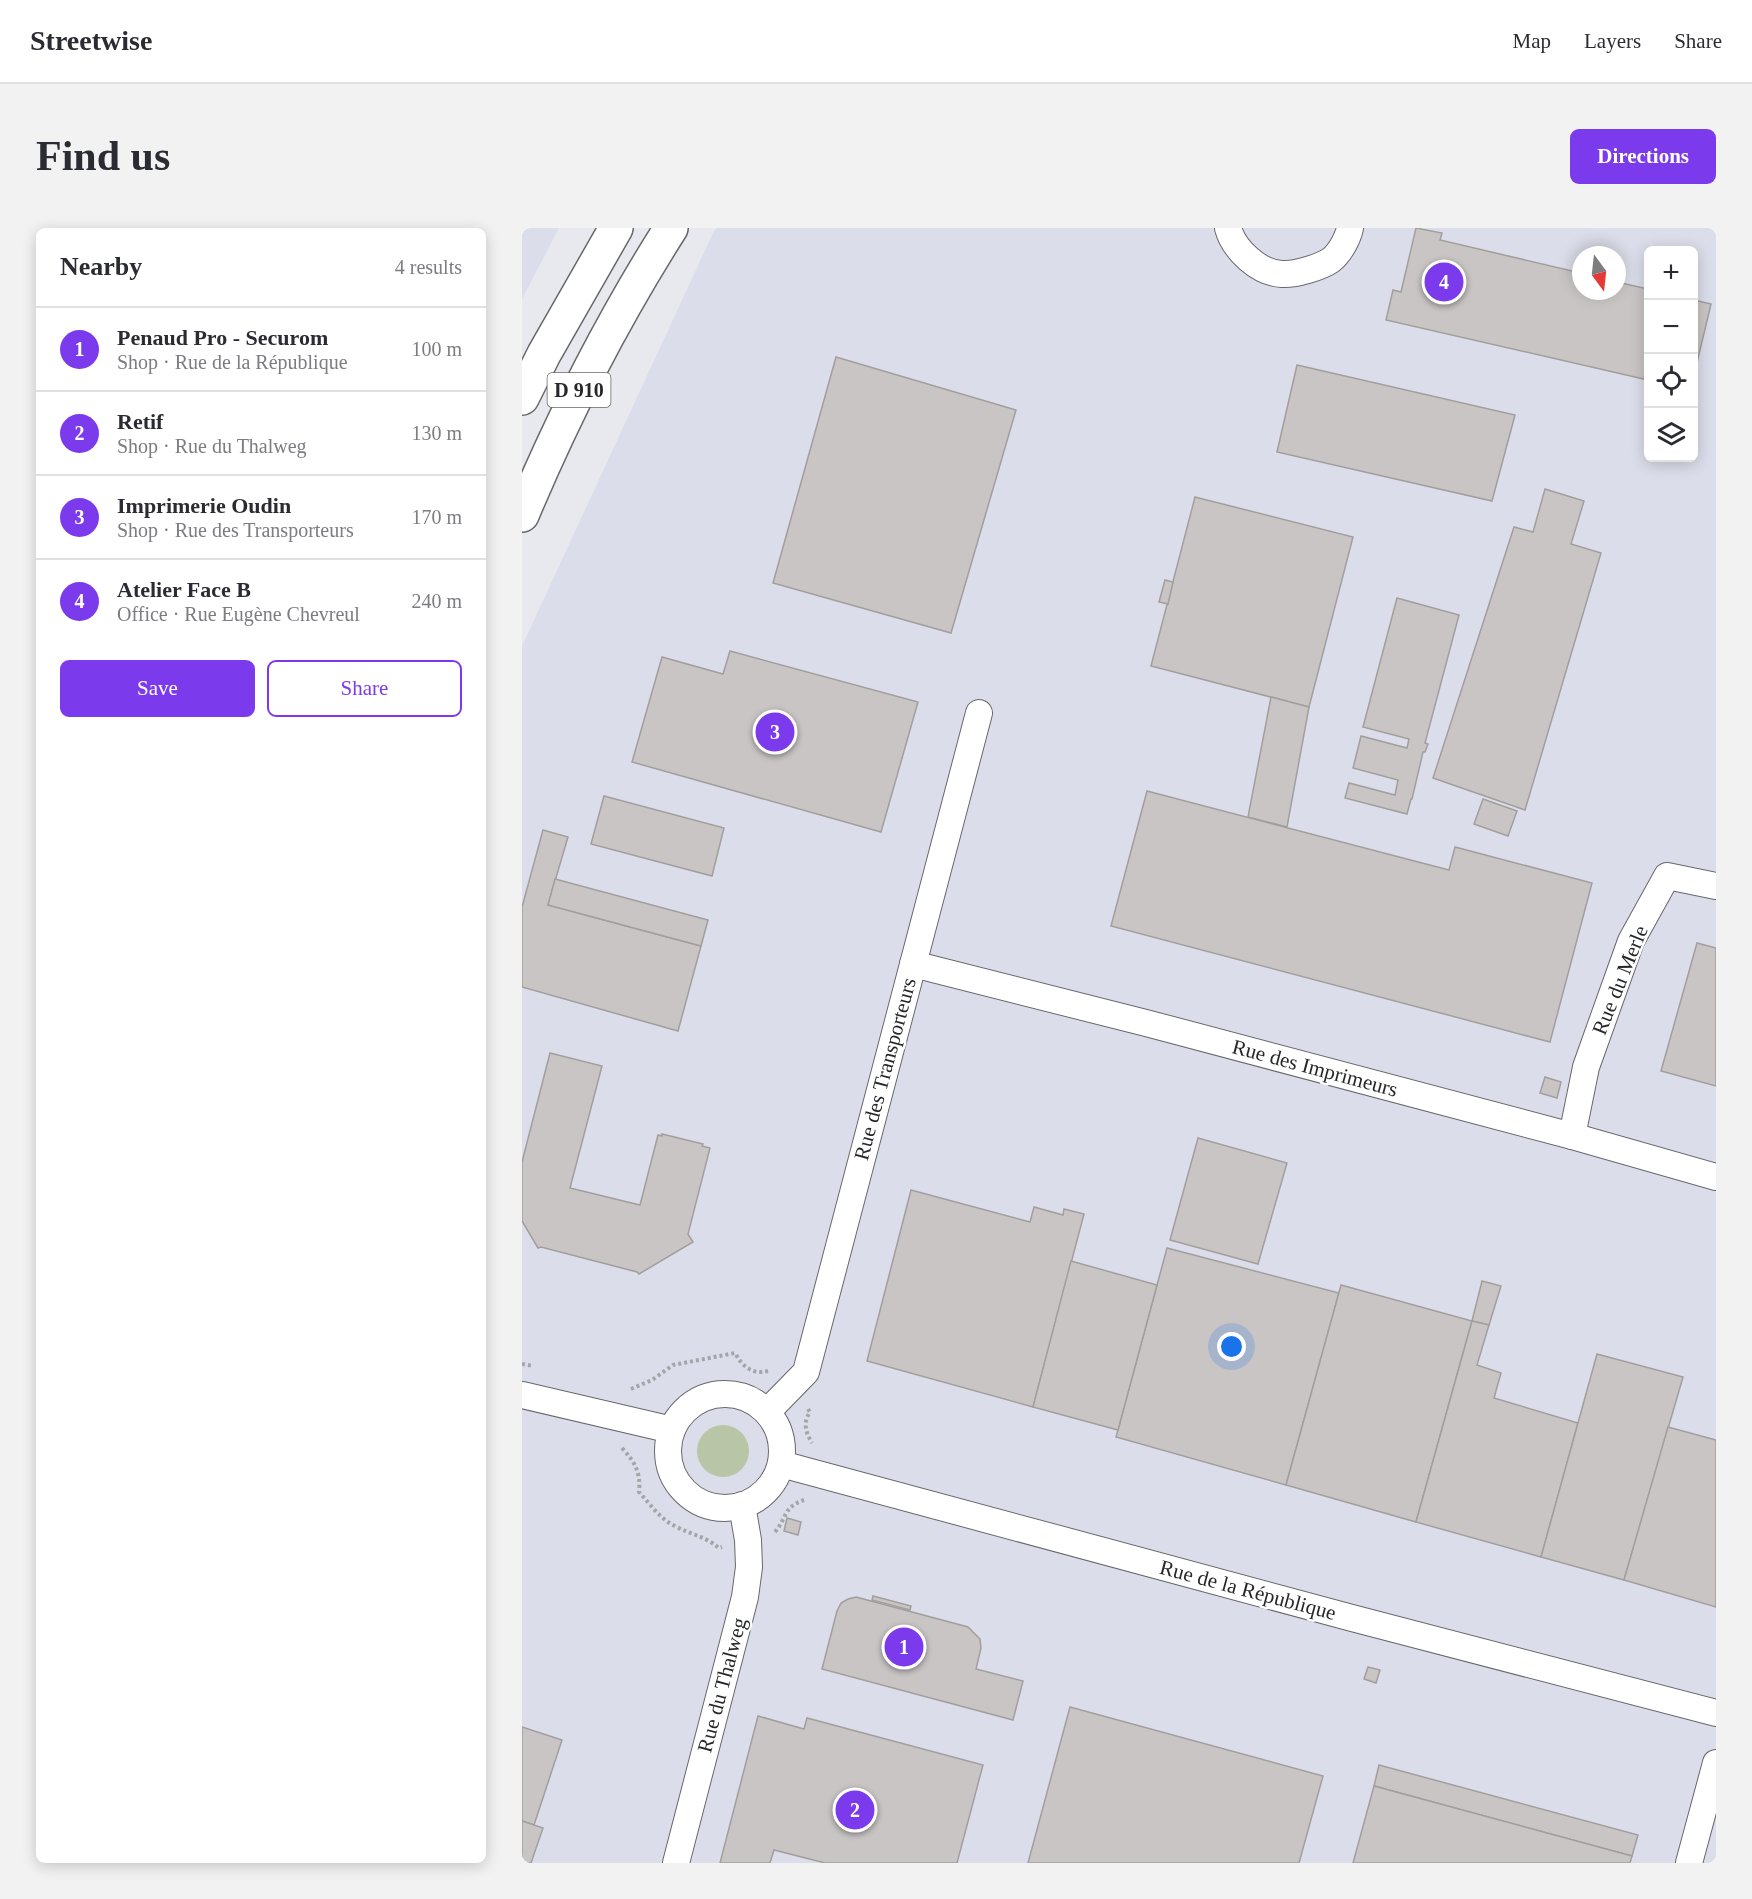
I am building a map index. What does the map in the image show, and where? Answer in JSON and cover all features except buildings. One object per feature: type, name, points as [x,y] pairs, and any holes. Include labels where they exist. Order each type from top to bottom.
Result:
[{"type":"main road","name":"D 910","points":[[522,398],[544,354],[616,228]]},
{"type":"main road","name":"D 910","points":[[522,515],[545,461],[591,366],[645,269],[672,228]]},
{"type":"street","points":[[1227,228],[1240,251],[1258,266],[1282,274],[1308,270],[1332,259],[1348,237],[1350,228]]},
{"type":"street","name":"Rue des Transporteurs","points":[[768,1411],[806,1372],[979,714]]},
{"type":"street","name":"Rue du Merle","points":[[1572,1136],[1586,1067],[1631,941],[1667,876],[1716,886]]},
{"type":"street","name":"Rue des Imprimeurs","points":[[913,964],[1146,1023],[1572,1136],[1716,1177]]},
{"type":"street","points":[[522,1395],[672,1430]]},
{"type":"street","points":[[727,1395],[752,1400],[768,1411],[779,1428],[783,1448],[781,1464],[776,1477],[761,1496],[742,1505],[722,1507],[688,1496],[677,1482],[667,1448],[672,1430],[688,1408],[717,1396],[727,1395]]},
{"type":"street","name":"Rue de la République","points":[[781,1464],[1352,1618],[1716,1713]]},
{"type":"street","name":"Rue du Thalweg","points":[[676,1863],[745,1598],[749,1567],[748,1540],[742,1505]]},
{"type":"street","points":[[1689,1863],[1716,1763]]},
{"type":"path","points":[[620,1446],[632,1458],[640,1478],[639,1492],[672,1525],[707,1538],[719,1548],[748,1540]]},
{"type":"shaded area","points":[[522,228],[559,228],[522,299]]},
{"type":"shaded area","points":[[716,228],[1716,228],[1716,1863],[522,1863],[522,646]]},
{"type":"green space","points":[[718,1425],[728,1425],[742,1432],[749,1451],[742,1470],[728,1477],[718,1477],[708,1473],[701,1466],[697,1456],[697,1446],[701,1436],[708,1429]]},
{"type":"place","name":"Atelier Face B","points":[[1444,282]]},
{"type":"place","name":"Imprimerie Oudin","points":[[775,732]]},
{"type":"place","name":"Penaud Pro - Securom","points":[[904,1647]]},
{"type":"place","name":"Retif","points":[[855,1810]]}]
